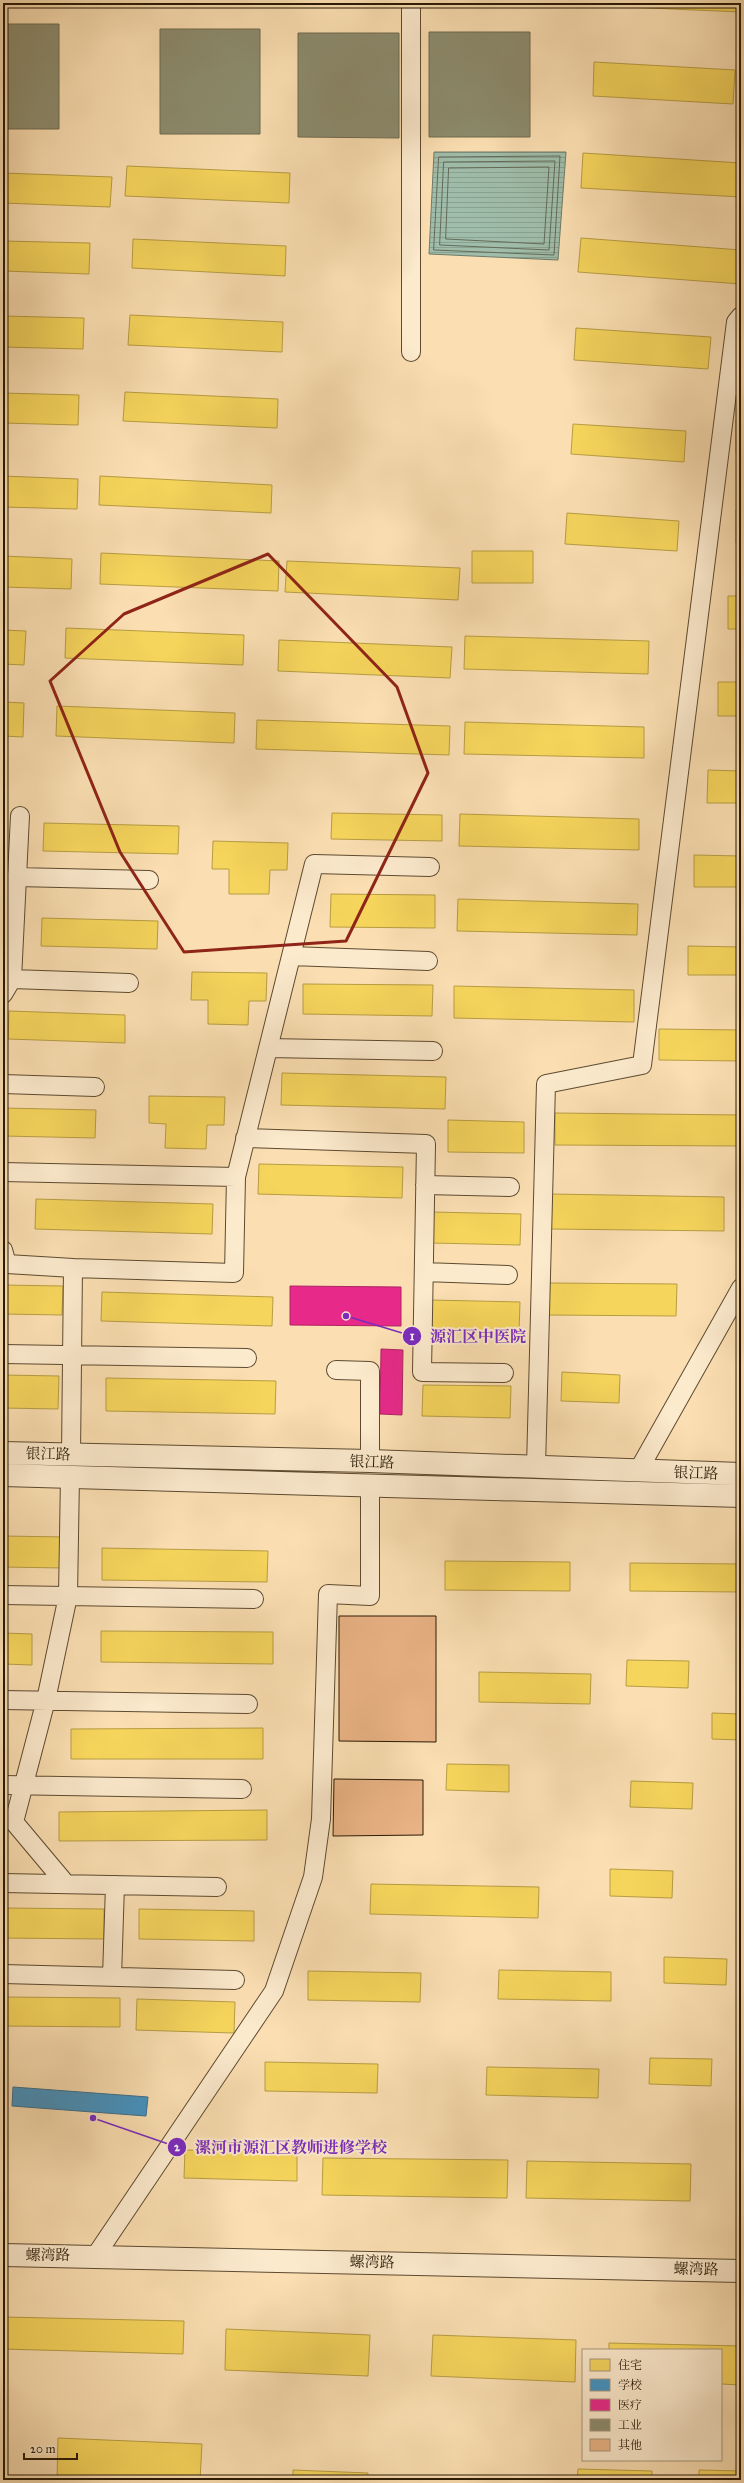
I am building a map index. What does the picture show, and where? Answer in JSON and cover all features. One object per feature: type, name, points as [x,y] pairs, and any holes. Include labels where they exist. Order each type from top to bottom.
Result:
[{"type":"street","points":[[411,3],[411,352]]},
{"type":"street","points":[[536,1478],[546,1084],[642,1065],[736,322],[741,316]]},
{"type":"street","points":[[3,994],[12,979],[20,816]]},
{"type":"street","points":[[4,1259],[73,1268],[234,1273],[236,1177],[314,864],[430,867]]},
{"type":"street","points":[[16,877],[149,880]]},
{"type":"street","points":[[291,956],[428,962]]},
{"type":"street","points":[[12,979],[129,983]]},
{"type":"street","points":[[268,1048],[433,1051]]},
{"type":"street","points":[[3,1084],[95,1087]]},
{"type":"street","points":[[245,1138],[426,1144],[422,1372],[504,1373]]},
{"type":"street","points":[[3,1172],[236,1177]]},
{"type":"street","points":[[425,1185],[510,1187]]},
{"type":"street","points":[[66,1884],[8,1828],[24,1786],[46,1700],[68,1596],[73,1268]]},
{"type":"street","points":[[424,1272],[508,1275]]},
{"type":"street","points":[[638,1471],[741,1288]]},
{"type":"street","points":[[3,1354],[247,1358]]},
{"type":"street","points":[[96,2255],[274,1991],[313,1877],[321,1819],[328,1594],[370,1596],[370,1371],[336,1370]]},
{"type":"street","name":"银江路","points":[[3,1453],[370,1461],[536,1478],[741,1496]]},
{"type":"street","name":"银江路","points":[[3,1475],[370,1484],[536,1478],[638,1471],[741,1474]]},
{"type":"street","points":[[3,1595],[254,1598]]},
{"type":"street","points":[[3,1700],[248,1704]]},
{"type":"street","points":[[3,1786],[242,1789]]},
{"type":"street","points":[[3,1883],[217,1887]]},
{"type":"street","points":[[112,1977],[114,1885]]},
{"type":"street","points":[[3,1974],[235,1980]]},
{"type":"street","name":"螺湾路","points":[[3,2255],[96,2255],[741,2270]]},
{"type":"highlighted area","points":[[268,554],[397,687],[428,773],[346,941],[184,952],[120,852],[50,681],[124,614]]},
{"type":"water","points":[[434,152],[566,152],[558,260],[429,254]]},
{"type":"building: 住宅","points":[[603,3],[741,3],[741,12],[603,6]]},
{"type":"building: 住宅","points":[[594,62],[735,70],[733,104],[593,96]]},
{"type":"building: 住宅","points":[[583,153],[741,163],[741,197],[581,188]]},
{"type":"building: 住宅","points":[[127,166],[290,173],[289,203],[125,196]]},
{"type":"building: 住宅","points":[[3,173],[112,177],[110,207],[3,203]]},
{"type":"building: 住宅","points":[[581,238],[741,250],[741,284],[578,272]]},
{"type":"building: 住宅","points":[[133,239],[286,246],[285,276],[132,268]]},
{"type":"building: 住宅","points":[[3,241],[90,243],[89,274],[3,271]]},
{"type":"building: 住宅","points":[[130,315],[283,322],[282,352],[128,345]]},
{"type":"building: 住宅","points":[[3,316],[84,318],[83,349],[3,347]]},
{"type":"building: 住宅","points":[[576,328],[711,337],[708,369],[574,360]]},
{"type":"building: 住宅","points":[[125,392],[278,399],[277,428],[123,421]]},
{"type":"building: 住宅","points":[[3,393],[79,395],[78,425],[3,423]]},
{"type":"building: 住宅","points":[[736,420],[741,420],[741,453],[736,453]]},
{"type":"building: 住宅","points":[[573,424],[686,431],[684,462],[571,454]]},
{"type":"building: 住宅","points":[[3,476],[78,479],[77,509],[3,507]]},
{"type":"building: 住宅","points":[[100,476],[272,485],[271,513],[99,505]]},
{"type":"building: 住宅","points":[[736,510],[741,510],[741,543],[736,543]]},
{"type":"building: 住宅","points":[[567,513],[679,521],[677,551],[565,544]]},
{"type":"building: 住宅","points":[[472,551],[533,551],[533,583],[472,583]]},
{"type":"building: 住宅","points":[[101,553],[279,561],[278,591],[100,584]]},
{"type":"building: 住宅","points":[[3,556],[72,559],[71,589],[3,587]]},
{"type":"building: 住宅","points":[[287,561],[460,568],[458,600],[285,592]]},
{"type":"building: 住宅","points":[[728,596],[741,596],[741,629],[728,629]]},
{"type":"building: 住宅","points":[[66,628],[244,635],[243,665],[65,658]]},
{"type":"building: 住宅","points":[[3,630],[26,631],[24,665],[3,664]]},
{"type":"building: 住宅","points":[[465,636],[649,641],[648,674],[464,669]]},
{"type":"building: 住宅","points":[[279,640],[452,647],[450,678],[278,671]]},
{"type":"building: 住宅","points":[[718,682],[741,682],[741,716],[718,716]]},
{"type":"building: 住宅","points":[[3,702],[24,703],[23,737],[3,736]]},
{"type":"building: 住宅","points":[[57,706],[235,713],[234,743],[56,736]]},
{"type":"building: 住宅","points":[[257,720],[450,726],[449,755],[256,749]]},
{"type":"building: 住宅","points":[[465,722],[644,727],[644,758],[464,754]]},
{"type":"building: 住宅","points":[[708,770],[741,771],[741,803],[707,803]]},
{"type":"building: 住宅","points":[[332,813],[442,815],[442,841],[331,839]]},
{"type":"building: 住宅","points":[[460,814],[639,819],[639,850],[459,846]]},
{"type":"building: 住宅","points":[[44,823],[179,826],[178,854],[43,851]]},
{"type":"building: 住宅","points":[[213,841],[288,843],[287,870],[270,870],[269,894],[229,894],[229,869],[212,869]]},
{"type":"building: 住宅","points":[[694,855],[741,856],[741,887],[694,887]]},
{"type":"building: 住宅","points":[[331,894],[435,895],[435,928],[330,927]]},
{"type":"building: 住宅","points":[[458,899],[638,904],[637,935],[457,931]]},
{"type":"building: 住宅","points":[[42,918],[158,921],[157,949],[41,946]]},
{"type":"building: 住宅","points":[[688,946],[741,947],[741,975],[688,975]]},
{"type":"building: 住宅","points":[[192,972],[267,973],[266,1001],[249,1001],[248,1025],[208,1024],[208,1000],[191,1000]]},
{"type":"building: 住宅","points":[[303,984],[433,985],[432,1016],[303,1014]]},
{"type":"building: 住宅","points":[[454,986],[634,990],[634,1022],[454,1018]]},
{"type":"building: 住宅","points":[[9,1011],[125,1015],[125,1043],[8,1039]]},
{"type":"building: 住宅","points":[[659,1029],[741,1030],[741,1061],[659,1060]]},
{"type":"building: 住宅","points":[[282,1073],[446,1077],[445,1109],[281,1105]]},
{"type":"building: 住宅","points":[[149,1096],[225,1097],[224,1125],[207,1125],[206,1149],[165,1148],[166,1124],[149,1123]]},
{"type":"building: 住宅","points":[[3,1108],[96,1110],[95,1138],[3,1136]]},
{"type":"building: 住宅","points":[[555,1113],[741,1115],[741,1146],[555,1145]]},
{"type":"building: 住宅","points":[[448,1120],[524,1122],[524,1153],[448,1152]]},
{"type":"building: 住宅","points":[[259,1164],[403,1167],[402,1198],[258,1194]]},
{"type":"building: 住宅","points":[[552,1194],[724,1197],[724,1231],[551,1229]]},
{"type":"building: 住宅","points":[[36,1199],[213,1204],[212,1234],[35,1229]]},
{"type":"building: 住宅","points":[[432,1212],[521,1214],[520,1245],[432,1243]]},
{"type":"building: 住宅","points":[[549,1283],[677,1284],[676,1316],[549,1315]]},
{"type":"building: 住宅","points":[[3,1285],[63,1286],[62,1315],[3,1314]]},
{"type":"building: 住宅","points":[[102,1292],[273,1297],[272,1326],[101,1321]]},
{"type":"building: 住宅","points":[[431,1300],[520,1302],[519,1333],[431,1331]]},
{"type":"building: 住宅","points":[[562,1372],[620,1375],[619,1403],[561,1401]]},
{"type":"building: 住宅","points":[[3,1375],[59,1376],[58,1409],[3,1408]]},
{"type":"building: 住宅","points":[[106,1378],[276,1381],[275,1414],[106,1411]]},
{"type":"building: 住宅","points":[[423,1385],[511,1386],[510,1418],[422,1416]]},
{"type":"building: 住宅","points":[[3,1536],[66,1537],[65,1568],[3,1567]]},
{"type":"building: 住宅","points":[[102,1548],[268,1551],[267,1582],[102,1580]]},
{"type":"building: 住宅","points":[[445,1561],[570,1562],[570,1591],[445,1590]]},
{"type":"building: 住宅","points":[[630,1563],[741,1564],[741,1592],[630,1591]]},
{"type":"building: 住宅","points":[[101,1631],[273,1632],[273,1664],[101,1662]]},
{"type":"building: 住宅","points":[[3,1633],[32,1634],[32,1665],[3,1664]]},
{"type":"building: 住宅","points":[[627,1660],[689,1661],[688,1688],[626,1686]]},
{"type":"building: 住宅","points":[[479,1672],[591,1674],[590,1704],[479,1702]]},
{"type":"building: 住宅","points":[[712,1713],[741,1714],[741,1740],[712,1739]]},
{"type":"building: 住宅","points":[[263,1728],[263,1759],[71,1759],[71,1729]]},
{"type":"building: 住宅","points":[[447,1764],[509,1765],[509,1792],[446,1790]]},
{"type":"building: 住宅","points":[[631,1781],[693,1783],[692,1809],[630,1807]]},
{"type":"building: 住宅","points":[[267,1810],[267,1840],[59,1841],[59,1812]]},
{"type":"building: 住宅","points":[[610,1869],[673,1871],[672,1898],[610,1896]]},
{"type":"building: 住宅","points":[[371,1884],[539,1887],[538,1918],[370,1914]]},
{"type":"building: 住宅","points":[[3,1908],[104,1909],[104,1939],[3,1938]]},
{"type":"building: 住宅","points":[[139,1909],[254,1911],[254,1941],[139,1939]]},
{"type":"building: 住宅","points":[[664,1957],[727,1959],[726,1985],[664,1983]]},
{"type":"building: 住宅","points":[[499,1970],[611,1972],[611,2001],[498,1999]]},
{"type":"building: 住宅","points":[[308,1971],[421,1973],[420,2002],[308,2000]]},
{"type":"building: 住宅","points":[[3,1997],[120,1998],[120,2027],[3,2026]]},
{"type":"building: 住宅","points":[[137,1999],[235,2002],[234,2033],[136,2030]]},
{"type":"building: 住宅","points":[[650,2058],[712,2059],[711,2086],[649,2084]]},
{"type":"building: 住宅","points":[[265,2062],[378,2064],[377,2093],[265,2091]]},
{"type":"building: 住宅","points":[[487,2067],[599,2069],[598,2098],[486,2095]]},
{"type":"building: 住宅","points":[[185,2150],[297,2152],[297,2181],[184,2178]]},
{"type":"building: 住宅","points":[[323,2158],[508,2160],[507,2198],[322,2195]]},
{"type":"building: 住宅","points":[[527,2161],[691,2164],[690,2201],[526,2198]]},
{"type":"building: 住宅","points":[[3,2317],[184,2321],[183,2354],[3,2349]]},
{"type":"building: 住宅","points":[[226,2329],[370,2335],[368,2376],[225,2370]]},
{"type":"building: 住宅","points":[[433,2335],[576,2340],[575,2382],[431,2376]]},
{"type":"building: 住宅","points":[[609,2343],[741,2346],[741,2385],[722,2384],[722,2349],[609,2349]]},
{"type":"building: 住宅","points":[[58,2438],[202,2444],[200,2480],[57,2480]]},
{"type":"building: 住宅","points":[[578,2469],[652,2471],[652,2480],[577,2480]]},
{"type":"building: 住宅","points":[[293,2470],[368,2473],[367,2480],[293,2480]]},
{"type":"building: 住宅","points":[[699,2470],[741,2471],[741,2480],[699,2480]]},
{"type":"building: 学校","points":[[13,2087],[148,2097],[146,2116],[12,2106]]},
{"type":"building: 医疗","points":[[290,1286],[401,1287],[401,1326],[290,1325]]},
{"type":"building: 医疗","points":[[381,1349],[403,1350],[402,1415],[380,1414]]},
{"type":"building: 工业","points":[[3,24],[59,24],[59,129],[3,129]]},
{"type":"building: 工业","points":[[160,29],[260,29],[260,134],[160,134]]},
{"type":"building: 工业","points":[[429,32],[530,32],[530,137],[429,137]]},
{"type":"building: 工业","points":[[298,33],[399,33],[399,138],[298,137]]},
{"type":"building: 其他","points":[[339,1616],[436,1616],[436,1742],[339,1741]]},
{"type":"building: 其他","points":[[334,1779],[423,1780],[423,1835],[333,1836]]},
{"type":"place","name":"源汇区中医院","points":[[346,1316]]},
{"type":"place","name":"漯河市源汇区教师进修学校","points":[[93,2118]]}]
